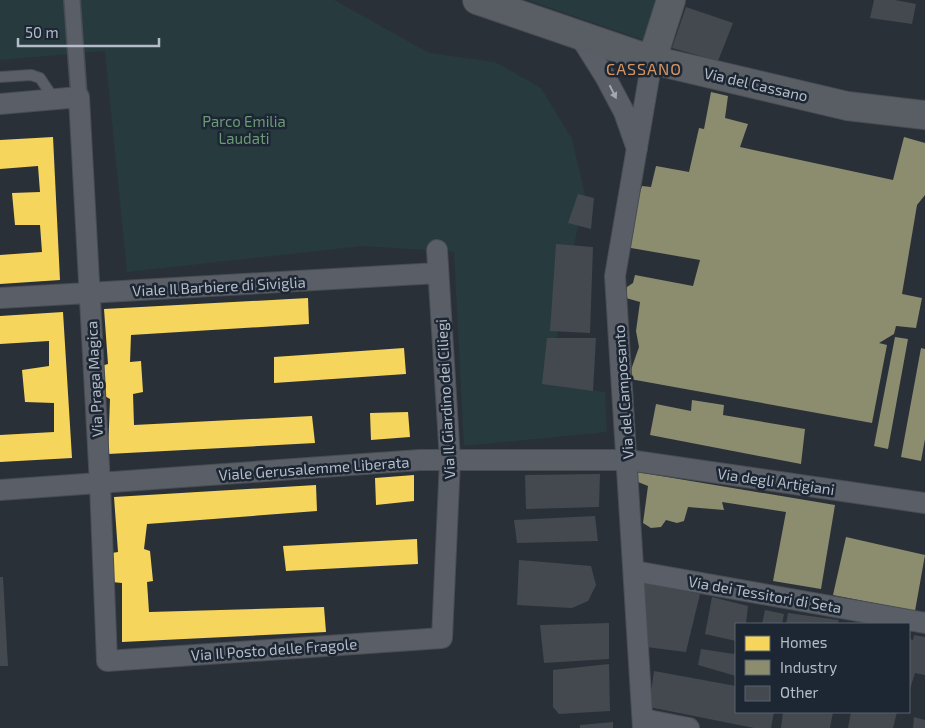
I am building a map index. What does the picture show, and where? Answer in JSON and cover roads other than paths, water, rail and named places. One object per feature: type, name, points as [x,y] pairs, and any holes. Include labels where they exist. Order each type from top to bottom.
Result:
[{"type":"main road","name":"Via del Cassano","points":[[477,0],[652,60],[847,106],[925,115]]},
{"type":"main road","points":[[652,60],[671,0]]},
{"type":"street","points":[[0,104],[79,97],[72,0]]},
{"type":"street","points":[[580,35],[624,112],[637,150]]},
{"type":"street","name":"Via del Camposanto","points":[[643,724],[615,276],[652,60]]},
{"type":"street","name":"Via Praga Magica","points":[[79,97],[100,484],[107,661]]},
{"type":"street","name":"Via Il Giardino dei Ciliegi","points":[[437,250],[450,460],[442,638]]},
{"type":"street","name":"Viale Il Barbiere di Siviglia","points":[[0,298],[438,273]]},
{"type":"street","name":"Viale Gerusalemme Liberata","points":[[0,490],[420,460],[628,460]]},
{"type":"street","name":"Via degli Artigiani","points":[[628,460],[925,502]]},
{"type":"street","name":"Via dei Tessitori di Seta","points":[[634,571],[925,624]]},
{"type":"street","name":"Via Il Posto delle Fragole","points":[[107,661],[442,638]]},
{"type":"street","points":[[643,724],[689,728]]},
{"type":"lane","points":[[0,77],[31,75],[40,78],[54,99]]},
{"type":"district","name":"CASSANO","points":[[644,68]]},
{"type":"park label","name":"Parco Emilia Laudati","points":[[244,130]]}]
